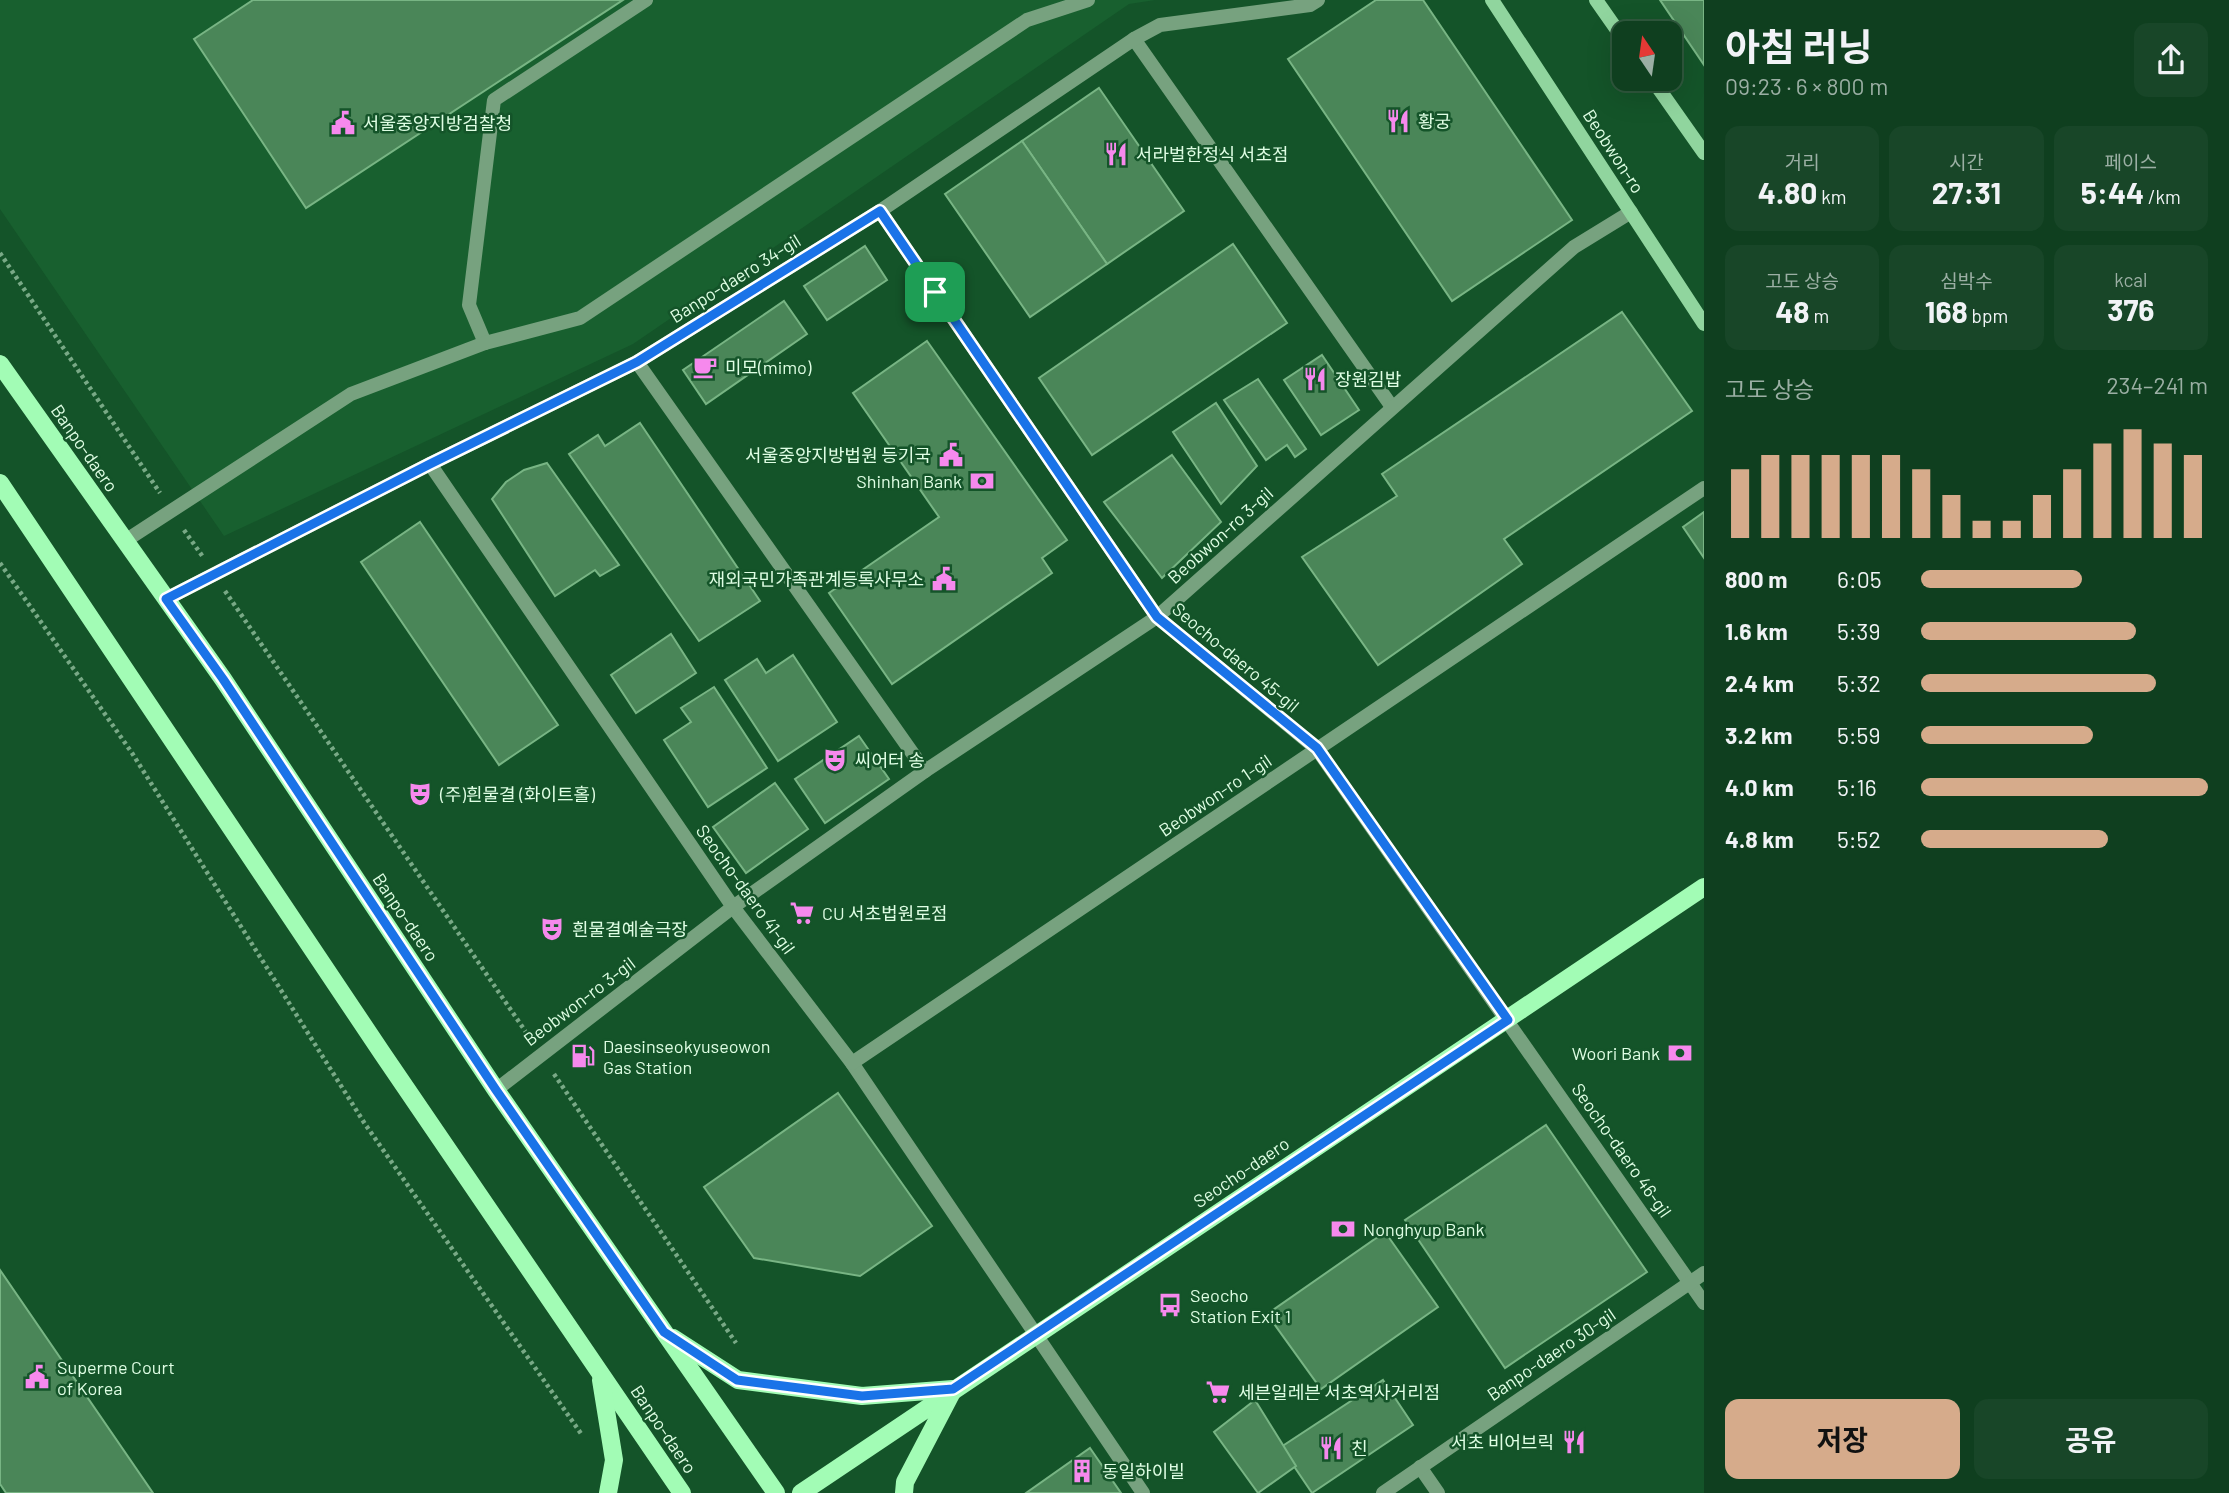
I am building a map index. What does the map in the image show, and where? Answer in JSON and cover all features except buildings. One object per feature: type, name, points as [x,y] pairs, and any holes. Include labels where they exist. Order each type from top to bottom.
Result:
[{"type":"main road","name":"Banpo-daero","points":[[0,364],[230,691],[496,1090],[776,1493]]},
{"type":"main road","name":"Banpo-daero","points":[[0,483],[382,1054],[682,1493]]},
{"type":"main road","name":"Seocho-daero","points":[[801,1493],[1034,1334],[1704,887]]},
{"type":"main road","points":[[664,1332],[737,1380],[862,1396],[953,1389]]},
{"type":"main road","points":[[600,1373],[614,1460],[608,1493]]},
{"type":"main road","points":[[904,1493],[905,1482],[953,1389]]},
{"type":"street","points":[[485,343],[469,305],[494,100],[646,0]]},
{"type":"street","points":[[125,541],[351,394],[485,343],[580,318],[1027,20],[1088,0]]},
{"type":"street","name":"Banpo-daero 34-gil","points":[[166,599],[637,362],[880,211],[1134,39],[1160,25],[1310,5],[1318,0]]},
{"type":"street","name":"Beobwon-ro","points":[[1492,0],[1704,324]]},
{"type":"street","points":[[1596,0],[1612,23]]},
{"type":"street","points":[[1134,39],[1392,407]]},
{"type":"street","points":[[1662,91],[1699,133],[1704,153]]},
{"type":"street","name":"Seocho-daero 45-gil","points":[[880,211],[1157,617],[1317,748],[1508,1020]]},
{"type":"street","name":"Beobwon-ro 3-gil","points":[[496,1090],[733,907],[925,771],[1157,617],[1574,247],[1631,212]]},
{"type":"street","points":[[637,362],[925,771]]},
{"type":"street","name":"Seocho-daero 41-gil","points":[[430,464],[733,907],[852,1063],[1143,1493]]},
{"type":"street","name":"Beobwon-ro 1-gil","points":[[852,1063],[1704,488]]},
{"type":"street","name":"Seocho-daero 46-gil","points":[[1508,1020],[1704,1303]]},
{"type":"street","name":"Banpo-daero 30-gil","points":[[1383,1493],[1704,1273]]},
{"type":"street","points":[[1420,1467],[1438,1493]]},
{"type":"path","points":[[0,253],[213,573],[736,1343]]},
{"type":"path","points":[[0,563],[132,753],[365,1124],[582,1435]]},
{"type":"shaded area","points":[[0,0],[1155,0],[1129,4],[633,344],[224,536],[0,209]]},
{"type":"place","name":"황궁","points":[[1398,121]]},
{"type":"place","name":"서울중앙지방검찰청","points":[[343,123]]},
{"type":"place","name":"서라벌한정식 서초점","points":[[1116,154]]},
{"type":"place","name":"미모(mimo)","points":[[705,367]]},
{"type":"place","name":"장원김밥","points":[[1315,379]]},
{"type":"place","name":"서울중앙지방법원 등기국","points":[[951,455]]},
{"type":"place","name":"Shinhan Bank","points":[[982,481]]},
{"type":"place","name":"재외국민가족관계등록사무소","points":[[944,579]]},
{"type":"place","name":"씨어터 송","points":[[835,760]]},
{"type":"place","name":"(주)흰물결 (화이트홀)","points":[[420,794]]},
{"type":"place","name":"CU 서초법원로점","points":[[802,913]]},
{"type":"place","name":"흰물결예술극장","points":[[552,929]]},
{"type":"place","name":"Woori Bank","points":[[1680,1053]]},
{"type":"place","name":"Daesinseokyuseowon Gas Station","points":[[583,1056]]},
{"type":"place","name":"Nonghyup Bank","points":[[1343,1229]]},
{"type":"place","name":"Seocho Station Exit 1","points":[[1170,1305]]},
{"type":"place","name":"Superme Court of Korea","points":[[37,1377]]},
{"type":"place","name":"세븐일레븐 서초역사거리점","points":[[1218,1392]]},
{"type":"place","name":"서초 비어브릭","points":[[1574,1442]]},
{"type":"place","name":"친","points":[[1331,1448]]},
{"type":"place","name":"동일하이빌","points":[[1082,1471]]},
{"type":"route","points":[[880,211],[935,292],[1157,617],[1317,748],[1508,1020],[953,1389],[862,1396],[737,1380],[664,1332],[496,1090],[223,679],[166,599],[637,362],[880,211]]}]
